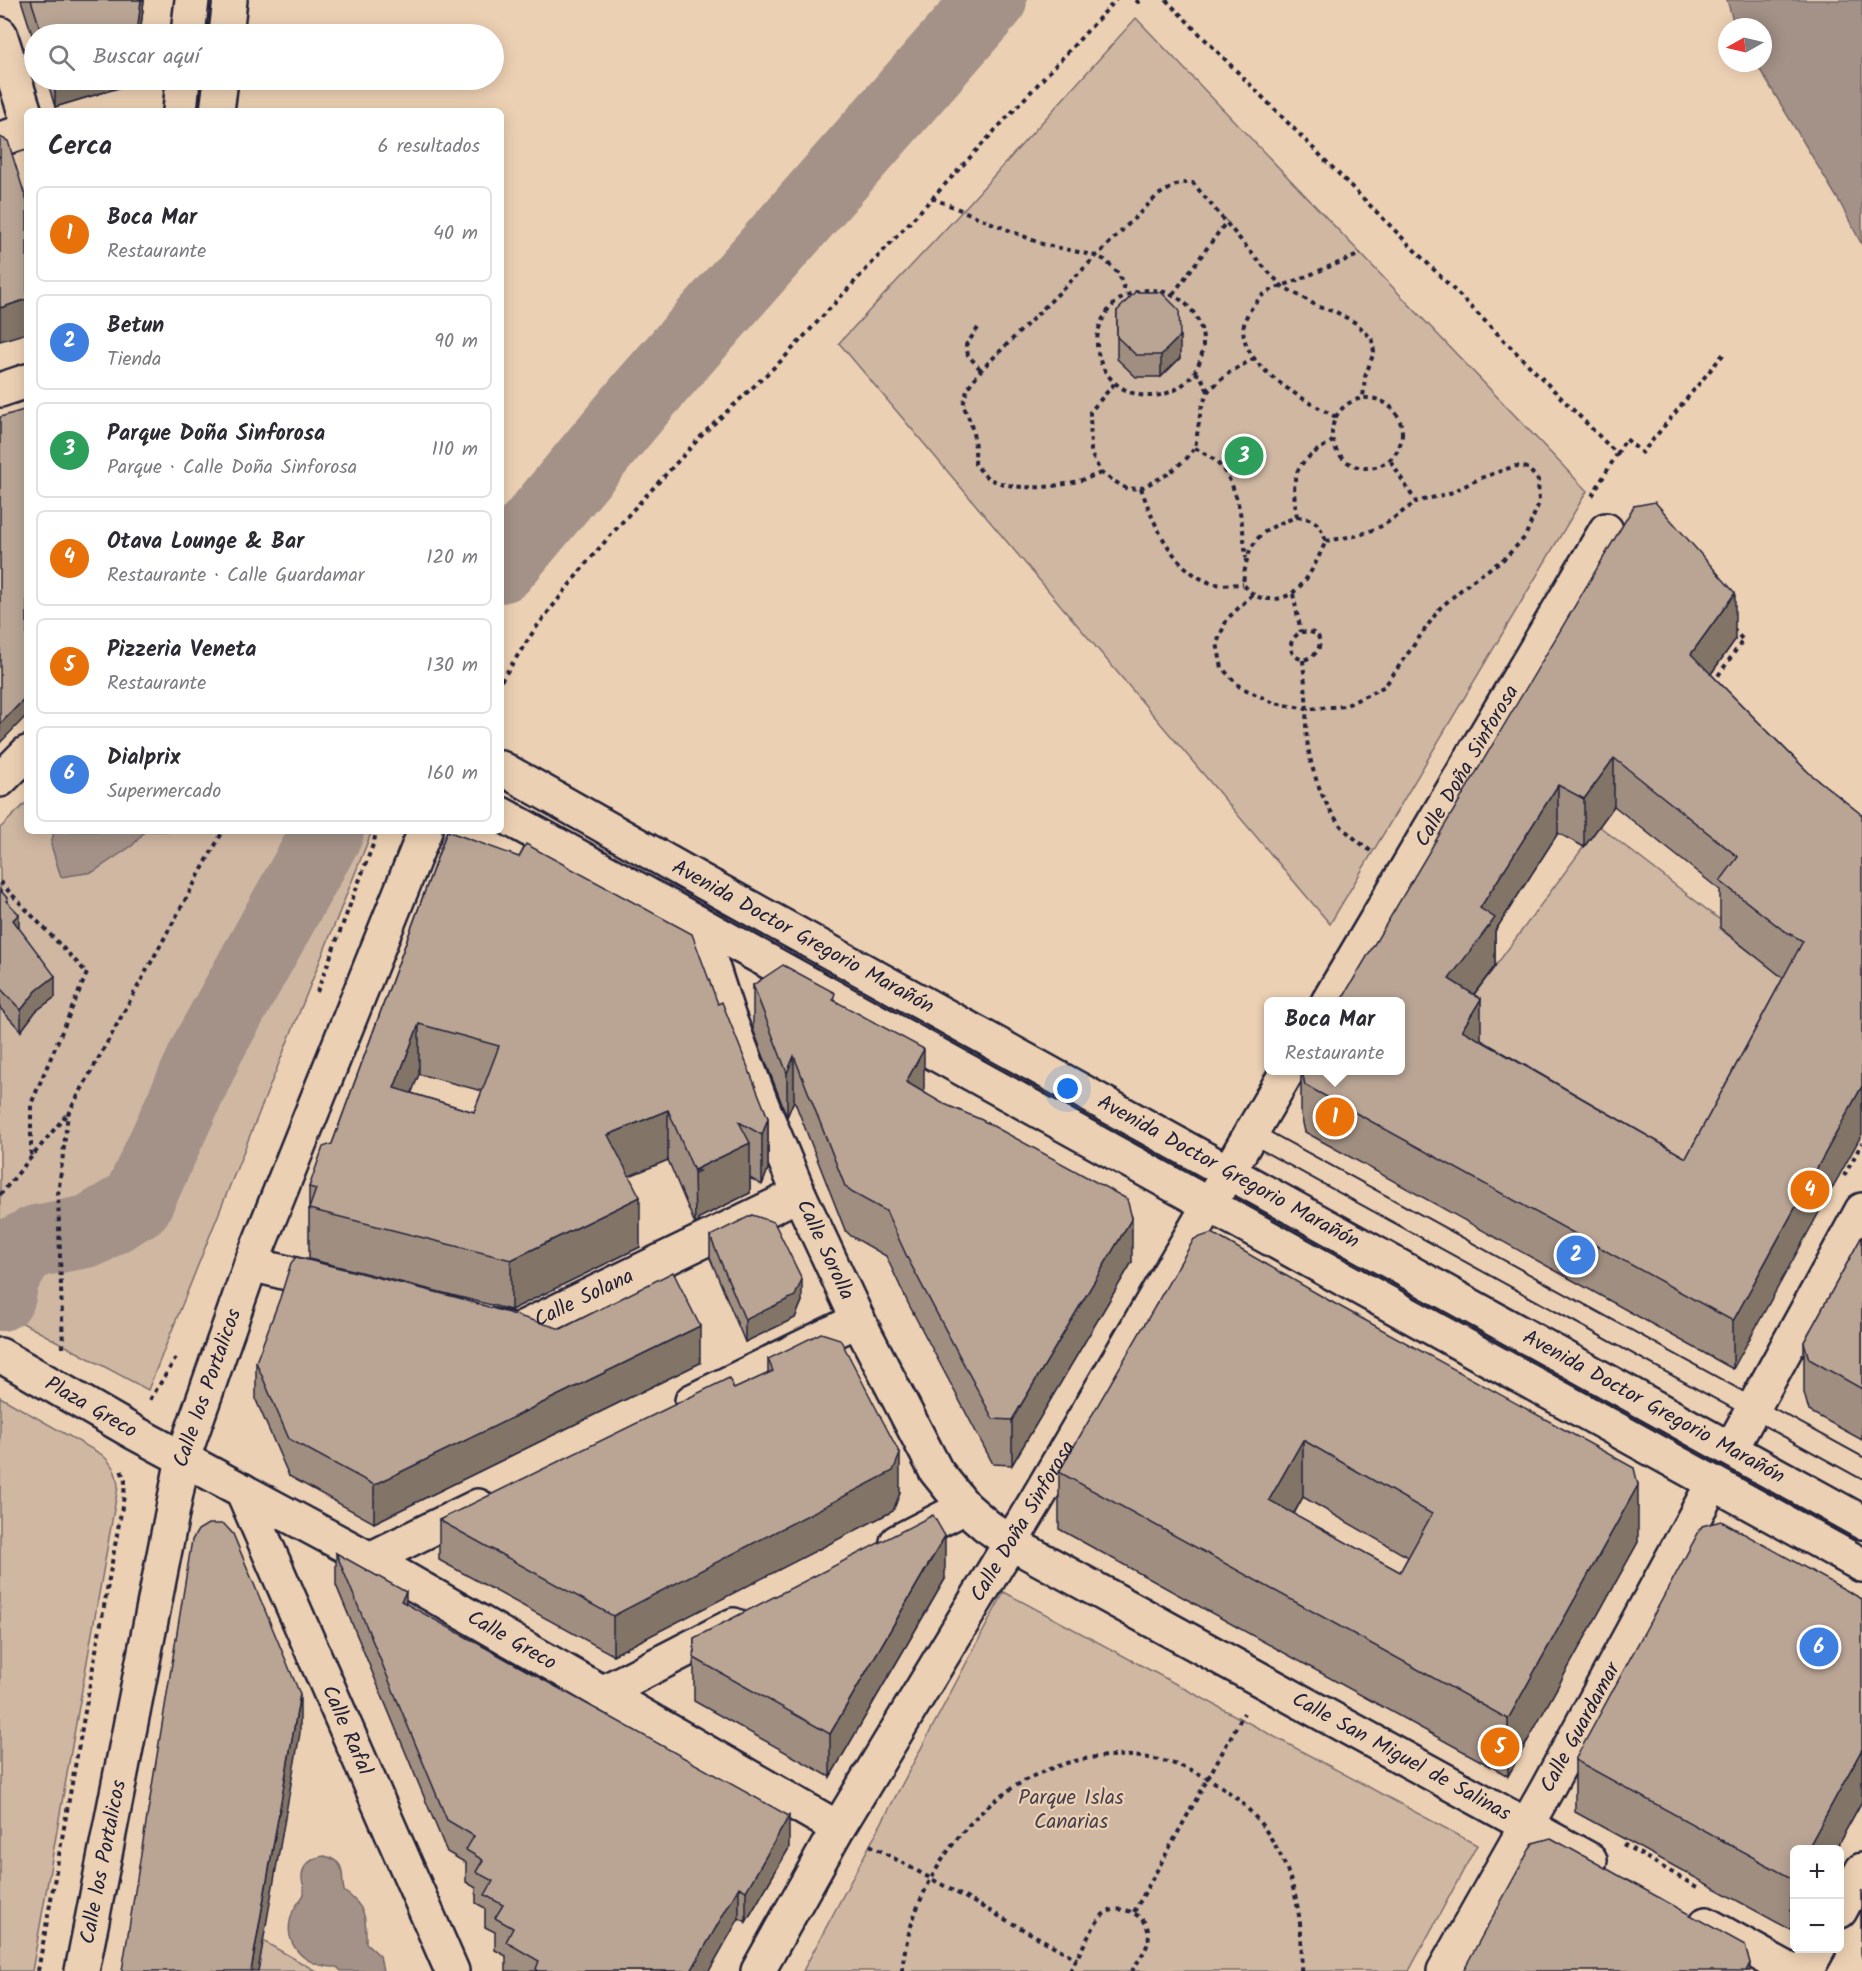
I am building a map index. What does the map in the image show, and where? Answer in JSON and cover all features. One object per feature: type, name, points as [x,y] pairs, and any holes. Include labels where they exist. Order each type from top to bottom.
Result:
[{"type":"street","points":[[189,24],[192,0]]},
{"type":"street","points":[[227,24],[230,0]]},
{"type":"street","points":[[0,34],[24,110]]},
{"type":"street","points":[[180,108],[182,90]]},
{"type":"street","points":[[217,108],[220,90]]},
{"type":"street","points":[[0,139],[24,132]]},
{"type":"street","points":[[0,390],[24,382]]},
{"type":"street","name":"Calle Doña Sinforosa","points":[[1331,997],[1606,530]]},
{"type":"street","points":[[0,780],[24,756]]},
{"type":"street","name":"Avenida Doctor Gregorio Marañón","points":[[504,770],[1862,1522]]},
{"type":"street","name":"Avenida Doctor Gregorio Marañón","points":[[504,816],[1862,1565]]},
{"type":"street","name":"Calle los Portalicos","points":[[82,1971],[183,1458],[251,1263],[424,834]]},
{"type":"street","name":"Calle Sorolla","points":[[698,923],[747,1065],[799,1194],[858,1320],[936,1471],[965,1507],[1011,1543]]},
{"type":"street","name":"Calle Doña Sinforosa","points":[[758,1971],[837,1828],[1011,1543],[1285,1075]]},
{"type":"street","name":"Calle Solana","points":[[470,1319],[516,1331],[799,1194]]},
{"type":"street","points":[[1731,1449],[1862,1210]]},
{"type":"street","points":[[251,1263],[355,1290]]},
{"type":"street","points":[[663,1415],[858,1320]]},
{"type":"street","name":"Plaza Greco","points":[[0,1355],[183,1458]]},
{"type":"street","name":"Calle Greco","points":[[183,1458],[370,1559],[837,1828]]},
{"type":"street","name":"Calle Guardamar","points":[[1444,1971],[1713,1483]]},
{"type":"street","name":"Calle Rafal","points":[[242,1490],[452,1971]]},
{"type":"street","points":[[370,1559],[504,1493]]},
{"type":"street","points":[[870,1556],[965,1507]]},
{"type":"street","name":"Calle San Miguel de Salinas","points":[[1011,1543],[1619,1876]]},
{"type":"street","points":[[602,1693],[756,1614]]},
{"type":"street","points":[[1844,1902],[1862,1870]]},
{"type":"street","points":[[1695,1902],[1791,1971]]},
{"type":"street","points":[[1806,1971],[1816,1953]]},
{"type":"lane","points":[[1251,1132],[1862,1468]]},
{"type":"path","points":[[504,676],[535,629],[588,561],[631,512],[705,432],[783,359],[1116,0]]},
{"type":"path","points":[[1166,0],[1617,454]]},
{"type":"path","points":[[1101,473],[1048,487],[1015,487],[990,480],[975,464],[976,443],[972,423],[963,405],[968,387],[981,370],[1158,195],[1180,183],[1193,183],[1282,286],[1319,307],[1336,312],[1356,323],[1372,339],[1374,352],[1365,377],[1363,398]]},
{"type":"path","points":[[932,198],[1042,244],[1105,260],[1119,274],[1126,294]]},
{"type":"path","points":[[1173,294],[1227,221]]},
{"type":"path","points":[[1336,417],[1269,375],[1243,338],[1242,328],[1246,315],[1263,294],[1361,254]]},
{"type":"path","points":[[1142,290],[1173,294],[1196,315],[1204,344],[1195,373],[1172,393],[1142,397],[1114,384],[1098,358],[1098,328],[1114,303],[1126,294],[1142,290]]},
{"type":"path","points":[[978,328],[966,345],[968,355],[981,370]]},
{"type":"path","points":[[1594,493],[1626,439],[1642,453],[1726,351]]},
{"type":"path","points":[[1114,384],[1090,412],[1091,453],[1101,473],[1127,489],[1141,488],[1168,474],[1196,448],[1201,409],[1208,391],[1230,372],[1255,358]]},
{"type":"path","points":[[1195,373],[1200,375],[1208,391]]},
{"type":"path","points":[[1363,398],[1373,398],[1384,402],[1393,409],[1402,429],[1398,451],[1390,460],[1368,468],[1346,461],[1338,452],[1333,441],[1332,428],[1342,408],[1352,401],[1363,398]]},
{"type":"path","points":[[1297,517],[1294,499],[1296,476],[1302,462],[1314,451],[1333,441]]},
{"type":"path","points":[[1196,448],[1216,461],[1228,476],[1237,500],[1246,558],[1244,584],[1252,595],[1262,599],[1279,599],[1293,594],[1314,567],[1326,541],[1321,526],[1310,518],[1297,517],[1275,524],[1259,536],[1246,558]]},
{"type":"path","points":[[1390,460],[1416,502]]},
{"type":"path","points":[[1252,595],[1227,619],[1217,643],[1222,668],[1240,687],[1274,703],[1307,709],[1345,706],[1385,686],[1440,608],[1469,583],[1505,558],[1525,537],[1539,503],[1538,480],[1528,468],[1515,466],[1481,478],[1450,493],[1416,502],[1384,525],[1360,535],[1326,541]]},
{"type":"path","points":[[1141,488],[1148,509],[1161,534],[1176,557],[1195,576],[1213,584],[1244,584]]},
{"type":"path","points":[[1293,594],[1301,632]]},
{"type":"path","points":[[1712,684],[1743,640],[1728,623]]},
{"type":"path","points":[[1301,632],[1317,634],[1321,640],[1321,646],[1316,653],[1303,660],[1295,657],[1291,651],[1291,643],[1301,632]]},
{"type":"path","points":[[1303,660],[1307,709],[1305,730],[1312,768],[1334,816],[1344,830],[1378,855]]},
{"type":"path","points":[[0,1195],[68,1114],[221,834]]},
{"type":"path","points":[[0,882],[87,973],[31,1104],[31,1158]]},
{"type":"path","points":[[63,1353],[58,1195],[68,1114]]},
{"type":"path","points":[[38,1971],[124,1496],[125,1481],[120,1466]]},
{"type":"path","points":[[1134,1912],[1248,1707]]},
{"type":"path","points":[[902,1971],[903,1957],[914,1915],[930,1878],[956,1839],[985,1808],[1020,1784],[1057,1766],[1096,1757],[1135,1755],[1173,1762],[1209,1778],[1240,1800],[1266,1828],[1286,1863],[1298,1901],[1303,1942],[1301,1971]]},
{"type":"path","points":[[837,1828],[1077,1959]]},
{"type":"path","points":[[1613,1839],[1695,1902]]},
{"type":"path","points":[[1070,1971],[1102,1915],[1112,1910],[1123,1909],[1134,1912],[1143,1920],[1148,1930],[1149,1941],[1132,1971]]},
{"type":"green space","points":[[1136,18],[1587,491],[1330,924],[839,343],[954,220]]},
{"type":"green space","points":[[24,805],[24,834],[371,834],[148,1390],[0,1311],[0,828]]},
{"type":"green space","points":[[1599,826],[1724,923],[1720,929],[1784,978],[1686,1206],[1462,1077],[1460,1014]]},
{"type":"green space","points":[[0,1397],[101,1454],[113,1468],[118,1487],[32,1971],[0,1971]]},
{"type":"green space","name":"Parque Islas Canarias","points":[[1004,1592],[1477,1845],[1409,1971],[803,1971]]},
{"type":"green space","points":[[263,1941],[316,1971],[258,1971]]},
{"type":"shaded area","points":[[1727,0],[1862,0],[1862,245],[1839,201],[1761,72],[1772,72],[1772,18],[1732,18]]},
{"type":"shaded area","points":[[53,834],[142,834],[133,845],[93,872],[61,877],[51,845]]},
{"type":"shaded area","points":[[325,1856],[340,1866],[344,1891],[352,1897],[364,1914],[366,1943],[380,1956],[383,1971],[341,1971],[337,1967],[316,1964],[299,1953],[293,1945],[290,1926],[293,1911],[304,1894],[303,1870],[312,1860]]},
{"type":"building","points":[[31,0],[141,0],[138,24],[39,24]]},
{"type":"building","points":[[0,137],[8,141],[24,192],[24,300],[0,308]]},
{"type":"building","points":[[1135,292],[1161,292],[1179,310],[1180,336],[1161,355],[1136,355],[1117,337],[1117,311]]},
{"type":"building","points":[[24,410],[24,699],[0,724],[0,417]]},
{"type":"building","points":[[1655,502],[1735,593],[1691,654],[1808,772],[1862,815],[1862,1086],[1733,1321],[1305,1085],[1303,1075],[1405,1075],[1405,997],[1343,997],[1634,506]],"holes":[[[1614,758],[1738,857],[1720,881],[1783,930],[1803,941],[1686,1158],[1462,1030],[1481,999],[1449,979],[1495,918],[1480,908],[1558,785],[1584,799]]]},
{"type":"building","points":[[446,834],[455,834],[519,857],[526,844],[692,934],[718,1004],[722,1002],[768,1118],[762,1135],[739,1122],[750,1143],[694,1170],[699,1171],[695,1173],[668,1110],[608,1135],[640,1197],[511,1260],[309,1209],[316,1189],[309,1187],[323,1147],[332,1144]],"holes":[[[419,1024],[499,1046],[474,1112],[394,1088]]]},
{"type":"building","points":[[0,890],[8,899],[6,901],[19,914],[13,920],[55,976],[36,991],[21,1010],[0,988]]},
{"type":"building","points":[[783,965],[835,993],[833,1000],[924,1049],[906,1082],[942,1103],[982,1120],[1127,1199],[1132,1218],[1012,1420],[993,1419],[908,1259],[886,1211],[851,1192],[845,1186],[794,1056],[787,1073],[753,985]]},
{"type":"building","points":[[752,1215],[774,1222],[802,1279],[795,1296],[745,1320],[710,1236]]},
{"type":"building","points":[[1212,1233],[1330,1301],[1634,1468],[1638,1485],[1508,1719],[1059,1472],[1194,1239]],"holes":[[[1303,1440],[1432,1514],[1400,1572],[1269,1500]]]},
{"type":"building","points":[[1862,1236],[1862,1389],[1809,1359],[1804,1342]]},
{"type":"building","points":[[296,1257],[459,1298],[561,1329],[673,1272],[700,1326],[374,1485],[289,1439],[256,1362],[291,1263]]},
{"type":"building","points":[[821,1333],[840,1339],[900,1454],[893,1471],[613,1616],[439,1520],[729,1378],[734,1389],[773,1371],[768,1359]]},
{"type":"building","points":[[933,1515],[945,1536],[830,1734],[694,1658],[694,1638]]},
{"type":"building","points":[[1721,1521],[1862,1599],[1862,1749],[1810,1845],[1790,1845],[1790,1877],[1575,1760],[1702,1526]]},
{"type":"building","points":[[208,1524],[224,1524],[233,1534],[300,1694],[251,1971],[122,1971],[192,1540],[198,1530]]},
{"type":"building","points":[[336,1553],[406,1592],[401,1601],[789,1816],[746,1891],[739,1887],[691,1971],[539,1971],[536,1969],[539,1961],[506,1942],[513,1928],[495,1918],[503,1905],[485,1895],[493,1881],[476,1872],[483,1860],[466,1850],[474,1836],[447,1820]]},
{"type":"building","points":[[1551,1838],[1745,1945],[1750,1963],[1746,1971],[1463,1971],[1533,1843]]},
{"type":"waterway","points":[[504,563],[645,394],[991,0]]},
{"type":"waterway","points":[[0,1295],[4,1276],[20,1250],[37,1241],[90,1231],[137,1203],[209,1046],[326,834]]},
{"type":"place","name":"Parque Doña Sinforosa","points":[[1244,456]]},
{"type":"place","name":"Boca Mar","points":[[1335,1117]]},
{"type":"place","name":"Otava Lounge & Bar","points":[[1810,1190]]},
{"type":"place","name":"Betun","points":[[1576,1255]]},
{"type":"place","name":"Dialprix","points":[[1819,1647]]},
{"type":"place","name":"Pizzeria Veneta","points":[[1500,1747]]}]
